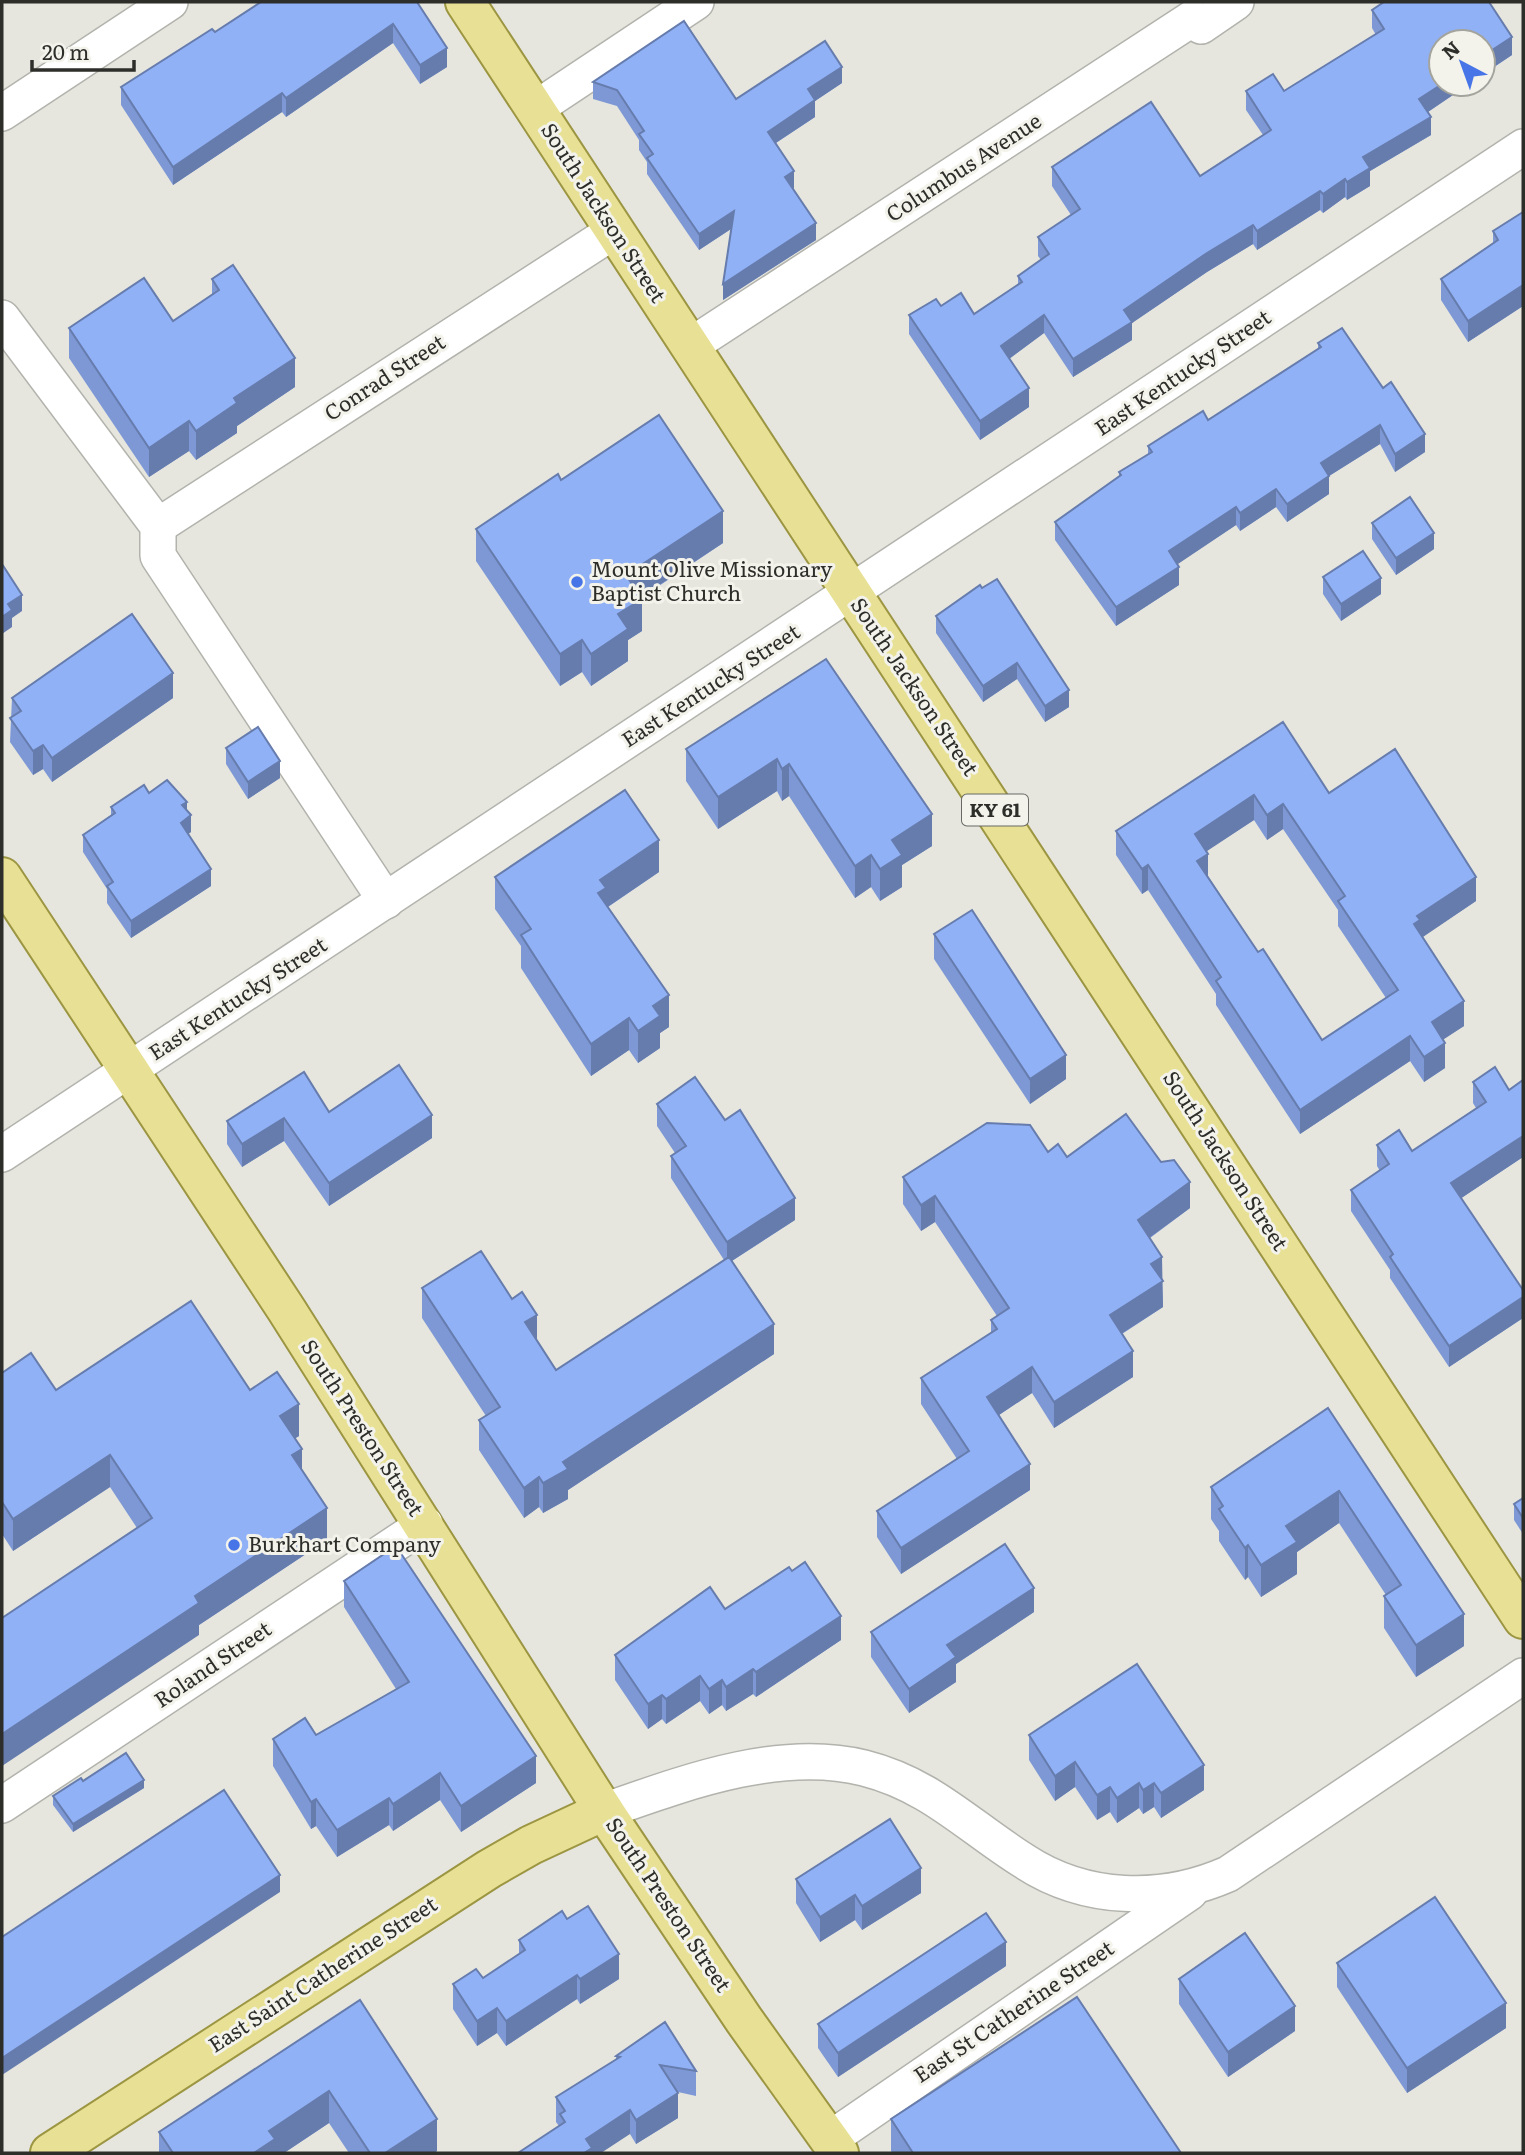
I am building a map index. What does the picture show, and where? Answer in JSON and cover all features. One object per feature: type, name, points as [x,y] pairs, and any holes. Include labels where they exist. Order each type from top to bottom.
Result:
[{"type":"main road","name":"South Jackson Street","points":[[465,2],[1523,1619]]},
{"type":"main road","name":"South Preston Street","points":[[2,877],[425,1524],[604,1811],[744,2020],[834,2146]]},
{"type":"main road","name":"East Saint Catherine Street","points":[[50,2153],[473,1878],[531,1845],[604,1811]]},
{"type":"street","points":[[2,113],[170,2]]},
{"type":"street","points":[[535,109],[696,2]]},
{"type":"street","name":"Columbus Avenue","points":[[691,346],[1180,12],[1193,18],[1201,26],[1236,2]]},
{"type":"street","name":"East Kentucky Street","points":[[2,1154],[1523,147]]},
{"type":"street","name":"Conrad Street","points":[[158,526],[614,231]]},
{"type":"street","points":[[2,318],[158,526],[158,556],[386,901]]},
{"type":"street","name":"Roland Street","points":[[2,1805],[425,1524]]},
{"type":"street","name":"East St Catherine Street","points":[[834,2146],[1198,1886],[1238,1867],[1523,1676]]},
{"type":"street","name":"East St Catherine Street","points":[[604,1811],[660,1792],[762,1766],[794,1762],[845,1765],[885,1774],[939,1798],[1023,1861],[1064,1881],[1125,1894],[1156,1894],[1198,1886]]},
{"type":"building","points":[[261,2],[417,2],[447,48],[420,65],[393,24],[286,98],[282,93],[173,167],[121,87],[212,29],[215,32]]},
{"type":"building","points":[[1384,2],[1489,2],[1512,37],[1497,47],[1497,28],[1427,28],[1427,94],[1419,99],[1431,117],[1363,157],[1370,168],[1347,182],[1345,179],[1323,194],[1320,191],[1257,231],[1253,225],[1207,253],[1124,310],[1132,322],[1073,359],[1044,315],[1001,346],[1029,388],[980,421],[909,315],[936,299],[941,306],[961,293],[974,314],[1022,282],[1018,276],[1049,254],[1038,237],[1080,209],[1052,167],[1151,102],[1200,176],[1271,130],[1246,91],[1273,74],[1284,91],[1384,29],[1372,10]]},
{"type":"building","points":[[684,21],[736,99],[825,41],[842,67],[808,89],[815,100],[768,132],[794,171],[785,177],[816,223],[723,284],[734,211],[699,234],[647,158],[653,154],[639,134],[644,131],[617,90],[593,82]]},
{"type":"building","points":[[1523,212],[1523,285],[1468,321],[1441,279],[1498,240],[1493,231]]},
{"type":"building","points":[[233,265],[295,358],[234,398],[237,403],[196,431],[189,421],[149,448],[69,328],[144,278],[173,321],[219,290],[212,279]]},
{"type":"building","points":[[1342,328],[1383,388],[1391,382],[1425,434],[1395,454],[1380,425],[1321,463],[1329,476],[1287,504],[1276,489],[1240,513],[1236,507],[1169,551],[1179,567],[1116,607],[1055,522],[1121,475],[1119,472],[1152,452],[1148,446],[1203,411],[1208,420],[1321,347],[1318,343]]},
{"type":"building","name":"Mount Olive Missionary Baptist Church","points":[[659,415],[723,511],[626,575],[642,599],[618,614],[628,629],[591,654],[582,640],[560,654],[476,529],[558,474],[561,480]]},
{"type":"building","points":[[1410,497],[1434,533],[1396,558],[1372,523]]},
{"type":"building","points":[[1363,551],[1381,578],[1341,604],[1323,577]]},
{"type":"building","points":[[2,564],[22,595],[8,604],[12,610],[2,617]]},
{"type":"building","points":[[997,579],[1069,690],[1045,706],[1017,663],[983,686],[936,616],[980,585],[982,588]]},
{"type":"building","points":[[132,614],[173,673],[52,758],[43,745],[33,751],[10,718],[21,711],[12,698]]},
{"type":"building","points":[[826,659],[932,814],[892,840],[902,855],[880,869],[871,855],[855,866],[789,764],[782,769],[777,759],[718,797],[686,749]]},
{"type":"building","points":[[1283,722],[1329,793],[1395,749],[1476,877],[1417,916],[1420,920],[1414,924],[1464,1001],[1432,1022],[1445,1043],[1424,1057],[1410,1036],[1300,1110],[1216,981],[1221,977],[1148,865],[1142,869],[1116,831]],"holes":[[[1254,795],[1267,815],[1283,804],[1345,896],[1338,901],[1398,990],[1322,1040],[1263,949],[1258,952],[1197,861],[1208,854],[1195,834]]]},
{"type":"building","points":[[258,727],[280,761],[248,782],[226,748]]},
{"type":"building","points":[[167,780],[187,802],[182,805],[191,815],[181,823],[211,869],[131,921],[107,886],[113,882],[83,835],[115,813],[111,807],[144,785],[149,793]]},
{"type":"building","points":[[625,790],[659,840],[600,880],[606,888],[598,893],[669,995],[653,1006],[660,1016],[638,1031],[629,1018],[591,1044],[521,935],[531,929],[495,877]]},
{"type":"building","points":[[972,910],[1066,1055],[1030,1079],[934,934]]},
{"type":"building","points":[[399,1065],[432,1115],[329,1183],[284,1118],[242,1144],[227,1121],[304,1072],[329,1112]]},
{"type":"building","points":[[1495,1067],[1509,1090],[1523,1080],[1523,1136],[1451,1183],[1523,1290],[1523,1297],[1449,1346],[1390,1257],[1393,1254],[1351,1190],[1389,1164],[1377,1145],[1399,1130],[1412,1151],[1486,1102],[1473,1082]]},
{"type":"building","points":[[695,1077],[725,1120],[740,1110],[795,1198],[727,1242],[671,1156],[686,1146],[657,1104]]},
{"type":"building","points":[[1126,1114],[1161,1162],[1174,1160],[1190,1182],[1138,1220],[1162,1257],[1151,1264],[1163,1281],[1110,1315],[1133,1351],[1054,1402],[1032,1367],[987,1397],[1030,1464],[901,1548],[877,1511],[969,1451],[921,1378],[997,1329],[991,1320],[1009,1308],[935,1196],[921,1205],[903,1177],[987,1123],[1030,1125],[1048,1152],[1058,1144],[1067,1157]]},
{"type":"building","points":[[481,1251],[512,1299],[522,1292],[537,1315],[525,1322],[556,1370],[729,1257],[774,1324],[563,1462],[568,1469],[543,1483],[539,1477],[524,1488],[479,1420],[500,1407],[422,1288]]},
{"type":"building","name":"Burkhart Company","points":[[191,1301],[250,1390],[277,1372],[299,1404],[280,1416],[302,1449],[292,1455],[327,1508],[195,1596],[199,1603],[2,1734],[2,1618],[152,1518],[110,1455],[13,1519],[2,1502],[2,1373],[31,1353],[56,1390]]},
{"type":"building","points":[[1328,1408],[1464,1614],[1416,1645],[1384,1596],[1401,1585],[1339,1491],[1286,1526],[1297,1542],[1261,1565],[1248,1545],[1245,1548],[1219,1509],[1223,1506],[1211,1487]]},
{"type":"building","points":[[1523,1498],[1523,1518],[1514,1504]]},
{"type":"building","points":[[1005,1544],[1034,1588],[947,1645],[956,1657],[909,1689],[871,1632]]},
{"type":"building","points":[[396,1546],[536,1756],[461,1806],[440,1773],[393,1804],[389,1798],[337,1830],[316,1799],[311,1802],[273,1739],[305,1718],[316,1735],[409,1682],[344,1581]]},
{"type":"building","points":[[805,1562],[841,1616],[756,1672],[753,1669],[726,1687],[722,1680],[709,1689],[700,1676],[666,1699],[662,1695],[648,1704],[615,1655],[710,1587],[725,1609],[789,1567],[792,1571]]},
{"type":"building","points":[[1137,1664],[1204,1765],[1161,1793],[1154,1783],[1143,1790],[1139,1783],[1117,1798],[1110,1787],[1097,1795],[1075,1762],[1055,1776],[1029,1735]]},
{"type":"building","points":[[126,1753],[144,1780],[73,1824],[53,1796],[81,1778],[83,1781]]},
{"type":"building","points":[[224,1790],[280,1875],[2,2058],[2,1937]]},
{"type":"building","points":[[890,1819],[921,1868],[862,1906],[855,1895],[820,1917],[796,1879]]},
{"type":"building","points":[[1435,1897],[1506,2003],[1407,2068],[1337,1963]]},
{"type":"building","points":[[588,1906],[619,1954],[580,1979],[577,1975],[506,2021],[497,2008],[477,2021],[453,1984],[476,1969],[483,1978],[525,1950],[519,1940],[562,1911],[567,1919]]},
{"type":"building","points":[[986,1913],[1006,1942],[838,2053],[818,2024]]},
{"type":"building","points":[[1245,1933],[1295,2006],[1228,2052],[1179,1979]]},
{"type":"building","points":[[1077,1997],[1181,2153],[913,2153],[891,2119]]},
{"type":"building","points":[[360,2000],[437,2119],[385,2153],[370,2153],[329,2091],[269,2131],[275,2139],[254,2153],[173,2153],[159,2132]]},
{"type":"building","points":[[665,2022],[696,2071],[660,2065],[678,2093],[636,2120],[630,2110],[586,2139],[592,2148],[584,2153],[518,2153],[565,2122],[560,2114],[565,2111],[556,2097],[620,2057],[616,2056]]},
{"type":"place","name":"Mount Olive Missionary Baptist Church","points":[[577,582]]},
{"type":"place","name":"Burkhart Company","points":[[234,1545]]}]
